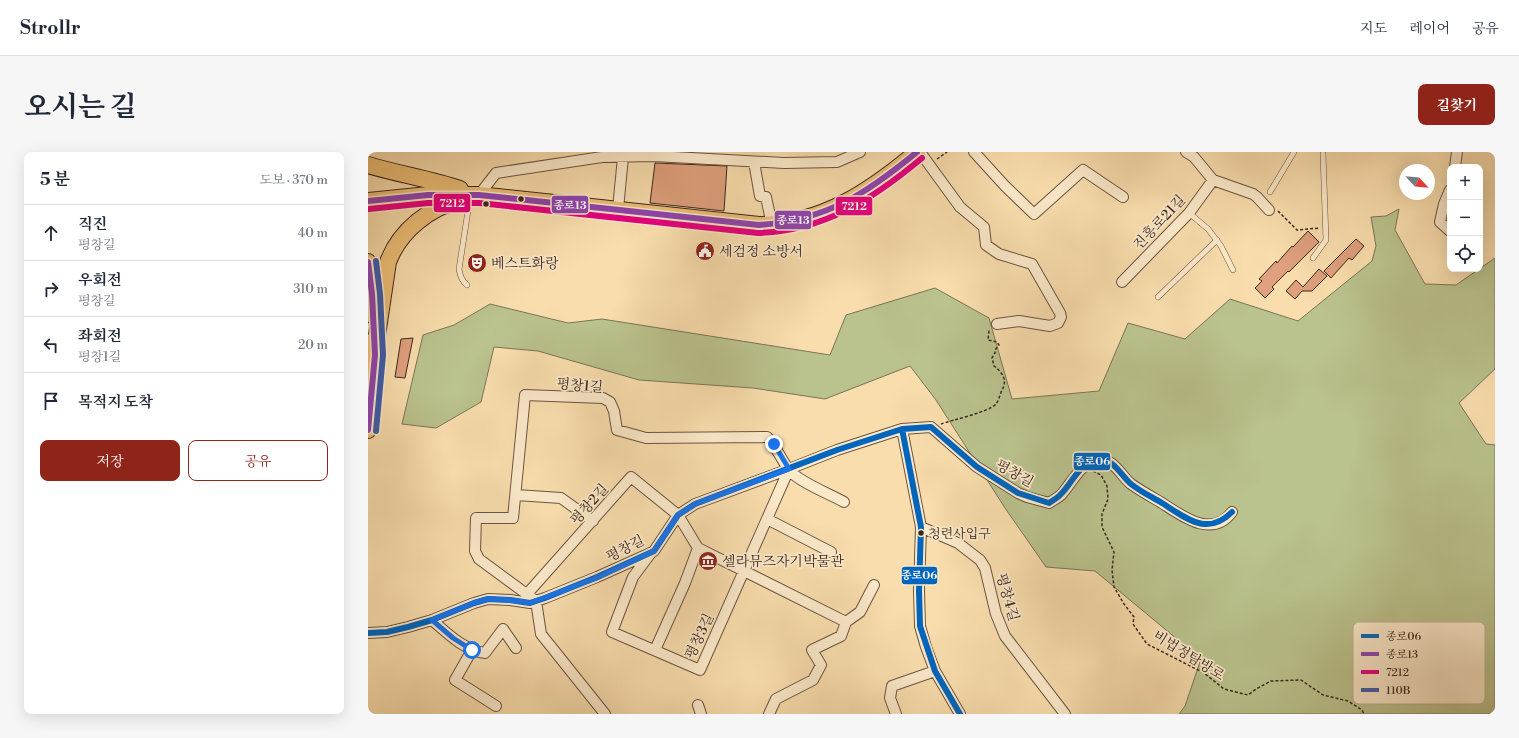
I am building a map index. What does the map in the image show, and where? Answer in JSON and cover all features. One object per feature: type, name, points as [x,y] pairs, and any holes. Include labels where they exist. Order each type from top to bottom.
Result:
[{"type":"main road","points":[[368,201],[428,195],[474,196],[618,209],[759,225],[772,225],[789,222],[830,210],[863,194],[895,171],[917,152]]},
{"type":"main road","points":[[368,165],[445,184],[474,196]]},
{"type":"main road","points":[[368,430],[373,354],[388,262],[392,251],[402,237],[416,222],[444,204],[474,196]]},
{"type":"main road","points":[[368,262],[371,293],[373,354]]},
{"type":"street","points":[[474,196],[496,173],[602,157],[662,154],[754,162],[837,162],[860,152]]},
{"type":"street","points":[[920,152],[960,207],[984,227],[986,244],[999,254],[1032,264],[1061,317],[1058,323],[1050,326],[1019,321],[997,324]]},
{"type":"street","points":[[974,152],[1005,186],[1034,214],[1083,170],[1122,197]]},
{"type":"street","points":[[1186,152],[1194,157],[1213,180],[1253,194],[1272,210]]},
{"type":"street","points":[[1455,164],[1457,152]]},
{"type":"street","points":[[618,209],[623,157]]},
{"type":"street","points":[[754,162],[760,196],[766,197],[772,225]]},
{"type":"street","name":"진흥로21길","points":[[1122,282],[1189,213],[1213,180]]},
{"type":"street","points":[[1447,197],[1440,222],[1447,228]]},
{"type":"street","name":"평창1길","points":[[536,601],[479,559],[476,551],[476,518],[513,518],[525,395],[603,398],[610,402],[614,411],[618,430],[646,438],[767,437],[774,444],[789,469]]},
{"type":"street","name":"평창길","points":[[368,633],[387,632],[432,620],[488,599],[530,603],[597,578],[654,551],[678,515],[695,504],[837,450],[902,429],[931,427],[977,467],[1027,497],[1049,502],[1060,496],[1085,465],[1098,460],[1109,461],[1130,483],[1186,519],[1205,525],[1226,520],[1232,512]]},
{"type":"street","points":[[902,429],[921,528],[919,591],[920,626],[935,671],[960,714]]},
{"type":"street","points":[[789,469],[795,476],[844,502]]},
{"type":"street","name":"평창3길","points":[[654,551],[633,578],[612,632],[700,670],[789,469]]},
{"type":"street","name":"평창2길","points":[[527,594],[632,477],[678,515]]},
{"type":"street","points":[[516,495],[561,498],[593,521]]},
{"type":"street","points":[[678,515],[698,548],[846,622]]},
{"type":"street","points":[[767,519],[832,552]]},
{"type":"street","name":"평창4길","points":[[921,528],[958,544],[980,560],[985,568],[996,614],[1005,636],[1065,714]]},
{"type":"street","points":[[655,650],[685,583],[698,548]]},
{"type":"street","points":[[769,714],[776,699],[813,680],[821,665],[812,650],[841,636],[846,622],[860,612],[874,585]]},
{"type":"street","points":[[536,601],[541,634],[605,714]]},
{"type":"street","points":[[432,620],[453,638],[472,650],[485,653],[503,629],[516,648]]},
{"type":"street","points":[[472,650],[455,680],[496,706]]},
{"type":"street","points":[[896,714],[890,698],[892,686],[935,671]]},
{"type":"lane","points":[[1270,192],[1294,152]]},
{"type":"lane","points":[[1313,258],[1326,240],[1321,153],[1329,152]]},
{"type":"lane","points":[[467,285],[463,282],[459,269],[474,196]]},
{"type":"lane","points":[[1189,213],[1208,229],[1217,240],[1233,270]]},
{"type":"lane","points":[[1158,297],[1217,240]]},
{"type":"path","points":[[929,165],[946,152]]},
{"type":"path","points":[[1272,210],[1297,230],[1326,228]]},
{"type":"path","points":[[931,427],[981,412],[995,404],[1004,387],[1005,381],[1004,376],[994,366],[992,358],[999,345],[997,342],[988,340],[988,331],[997,324]]},
{"type":"path","name":"비법정탐방로","points":[[1078,473],[1090,470],[1101,476],[1107,486],[1108,500],[1102,514],[1102,527],[1114,552],[1112,570],[1114,587],[1134,617],[1133,624],[1147,644],[1204,673],[1224,689],[1248,695],[1271,681],[1301,680],[1323,695],[1348,701],[1362,710],[1364,714]]},
{"type":"green space","points":[[1399,209],[1395,230],[1425,284],[1456,285],[1475,272],[1483,272],[1483,266],[1495,258],[1495,369],[1459,403],[1486,444],[1495,445],[1495,714],[1179,714],[1185,706],[1201,659],[1095,571],[1046,567],[1005,508],[936,400],[910,366],[825,399],[753,388],[639,380],[538,351],[494,347],[481,402],[436,428],[402,424],[423,335],[454,325],[490,304],[568,323],[602,319],[830,355],[846,315],[935,288],[989,318],[1012,399],[1099,391],[1128,323],[1185,339],[1230,299],[1298,321],[1372,261],[1376,246],[1371,217],[1386,216]]},
{"type":"building","points":[[655,163],[727,166],[724,211],[650,203]]},
{"type":"building","points":[[1308,231],[1319,242],[1272,287],[1274,289],[1265,298],[1255,288],[1262,281],[1259,279]]},
{"type":"building","points":[[1356,239],[1364,246],[1352,260],[1349,258],[1331,278],[1324,271]]},
{"type":"building","points":[[1319,269],[1327,276],[1312,291],[1302,291],[1295,299],[1286,291],[1296,280],[1303,287]]},
{"type":"building","points":[[413,338],[405,378],[395,377],[401,339]]},
{"type":"transit line","name":"종로13","points":[[368,201],[428,195],[479,195],[759,225],[783,222],[825,211],[863,192],[917,152]]},
{"type":"transit line","name":"7212","points":[[369,209],[428,203],[479,203],[758,233],[782,231],[805,226],[846,210],[885,187],[922,158]]},
{"type":"transit line","name":"110B","points":[[376,261],[380,294],[383,355],[376,431]]},
{"type":"transit line","name":"종로13","points":[[368,262],[372,294],[375,355],[368,430]]},
{"type":"transit line","name":"종로06","points":[[368,633],[387,632],[408,627],[432,620],[488,599],[530,603],[545,598],[597,577],[654,551],[678,515],[695,504],[837,450],[902,429],[931,427],[977,467],[1018,493],[1049,503],[1060,495],[1086,465],[1098,460],[1104,460],[1117,468],[1127,481],[1139,490],[1188,519],[1205,524],[1214,523],[1223,519],[1232,512]]},
{"type":"transit line","name":"종로06","points":[[902,429],[921,527],[919,591],[920,626],[935,671],[960,714]]},
{"type":"place","name":"세검정 소방서","points":[[705,251]]},
{"type":"place","name":"베스트화랑","points":[[477,263]]},
{"type":"place","name":"청련사입구","points":[[921,533]]},
{"type":"place","name":"셀라뮤즈자기박물관","points":[[708,561]]},
{"type":"route","points":[[472,650],[453,638],[432,620],[488,599],[530,603],[597,578],[646,556],[654,551],[678,515],[695,504],[789,469],[774,444]]}]
